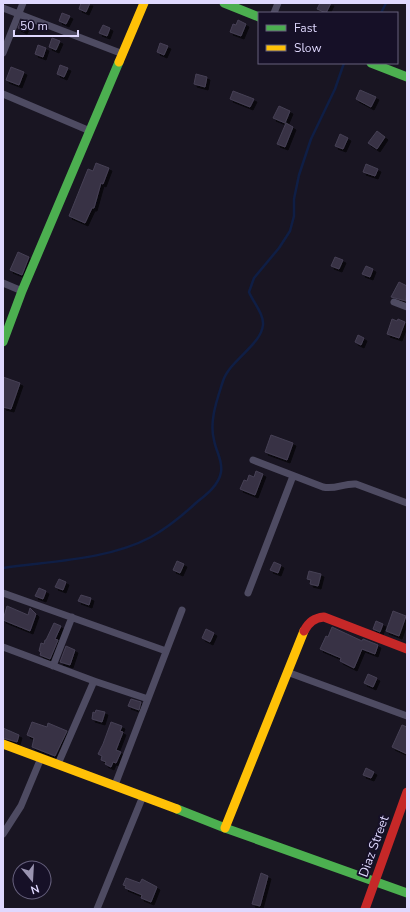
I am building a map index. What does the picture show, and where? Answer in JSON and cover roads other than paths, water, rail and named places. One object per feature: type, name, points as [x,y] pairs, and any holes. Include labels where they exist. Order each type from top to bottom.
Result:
[{"type":"street","points":[[3,53],[23,3]]},
{"type":"street","points":[[3,342],[22,291],[144,3]]},
{"type":"street","points":[[224,3],[258,18]]},
{"type":"street","points":[[3,8],[122,54]]},
{"type":"street","points":[[374,64],[407,77]]},
{"type":"street","points":[[3,94],[90,131]]},
{"type":"street","points":[[3,283],[22,291]]},
{"type":"street","points":[[394,302],[407,307]]},
{"type":"street","points":[[253,460],[328,488],[334,488],[350,483],[356,484],[407,503]]},
{"type":"street","points":[[248,593],[293,476]]},
{"type":"street","points":[[3,593],[166,651]]},
{"type":"street","points":[[115,785],[182,610]]},
{"type":"street","points":[[53,666],[72,617]]},
{"type":"street","points":[[225,828],[287,672],[304,632],[310,622],[316,617],[324,617],[407,649]]},
{"type":"street","points":[[3,647],[94,681],[148,699]]},
{"type":"street","points":[[287,672],[407,716]]},
{"type":"street","points":[[58,764],[94,681]]},
{"type":"street","points":[[3,744],[115,785],[225,828],[407,893]]},
{"type":"street","points":[[3,834],[21,806],[41,758]]},
{"type":"street","name":"Diaz Street","points":[[365,909],[407,792]]},
{"type":"street","points":[[97,909],[143,796]]},
{"type":"waterway","points":[[382,12],[386,3]]},
{"type":"waterway","points":[[3,568],[98,555],[134,545],[151,537],[181,516],[212,489],[218,481],[221,468],[212,425],[218,396],[227,373],[257,339],[263,325],[260,312],[249,292],[254,278],[279,248],[290,231],[294,216],[294,199],[299,175],[311,139],[335,89],[344,64]]}]
